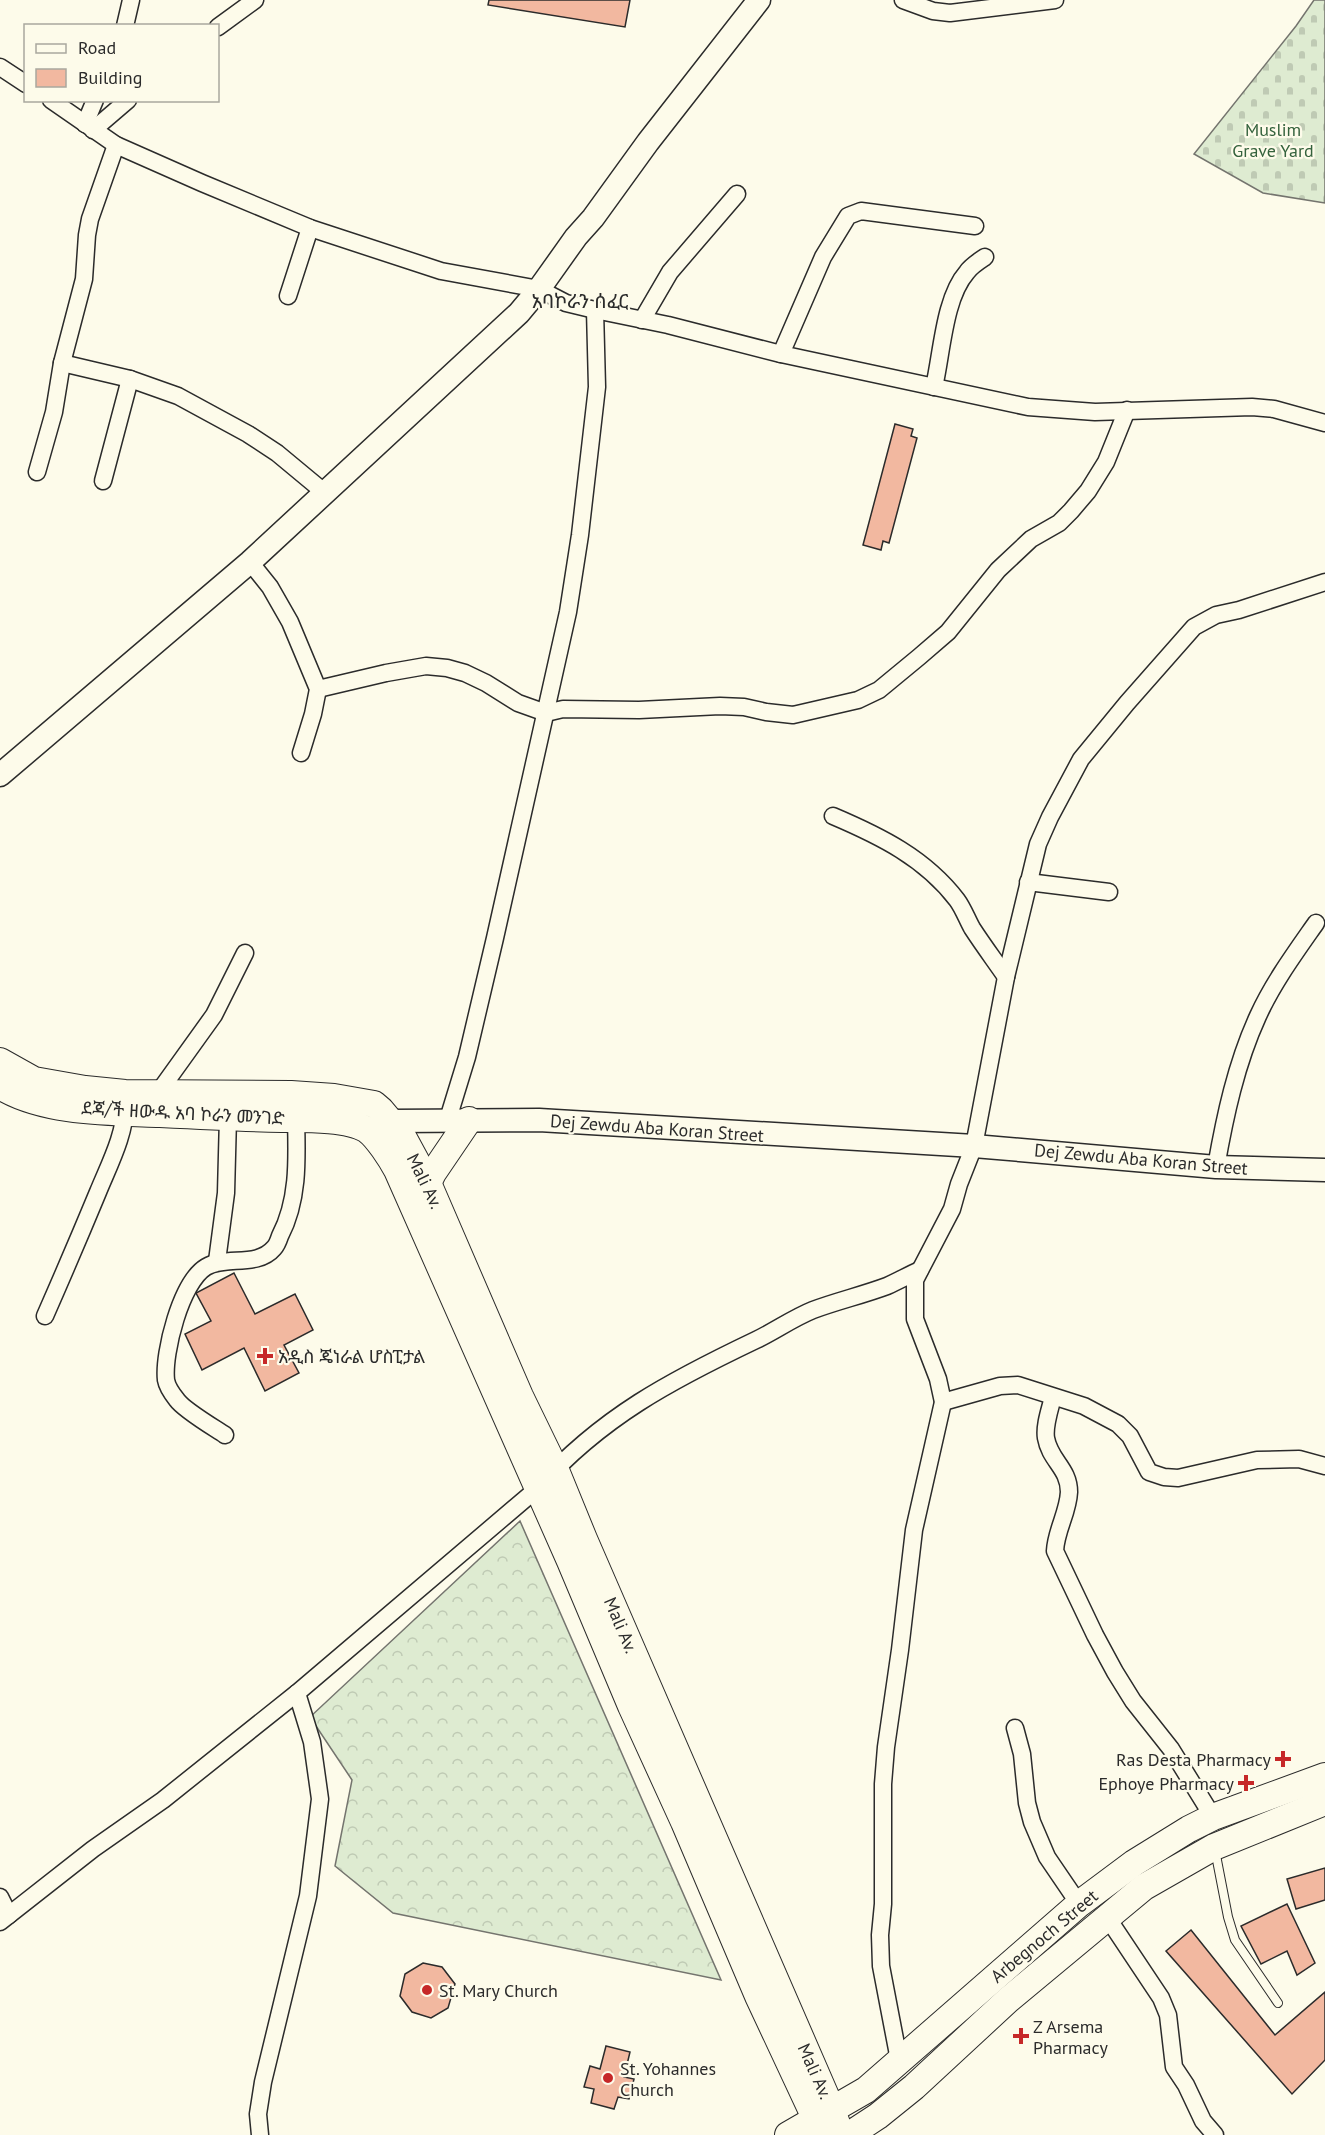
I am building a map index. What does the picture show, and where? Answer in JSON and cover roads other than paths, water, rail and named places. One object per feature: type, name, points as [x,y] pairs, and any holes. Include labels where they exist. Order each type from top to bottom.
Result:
[{"type":"main road","points":[[0,775],[250,562],[519,313],[648,142],[758,2]]},
{"type":"main road","points":[[0,1061],[34,1080],[85,1089],[125,1103],[158,1093],[291,1094],[334,1097],[374,1104],[392,1121]]},
{"type":"main road","name":"ደጃ/ች ዘውዱ አባ ኮራን መንገድ","points":[[0,1086],[13,1094],[33,1101],[83,1109],[125,1103],[228,1117],[337,1122],[368,1130]]},
{"type":"main road","points":[[429,1183],[459,1120]]},
{"type":"main road","name":"Dej Zewdu Aba Koran Street","points":[[368,1130],[392,1121],[539,1120],[974,1146],[1216,1167],[1325,1170]]},
{"type":"main road","name":"Mali Av.","points":[[392,1121],[429,1183],[520,1396],[555,1468],[768,1992],[824,2121],[841,2135]]},
{"type":"main road","name":"Mali Av.","points":[[368,1130],[385,1149],[397,1170],[538,1488],[631,1706],[684,1822],[768,1992]]},
{"type":"main road","name":"Arbegnoch Street","points":[[788,2135],[824,2121],[866,2090],[1079,1904],[1162,1845],[1213,1817],[1325,1776]]},
{"type":"main road","name":"Arbegnoch Street","points":[[849,2135],[878,2116],[914,2087],[1008,2000],[1144,1887],[1214,1847],[1325,1802]]},
{"type":"street","points":[[125,24],[131,0]]},
{"type":"street","points":[[219,26],[255,0]]},
{"type":"street","points":[[903,0],[933,11],[950,13],[1055,0]]},
{"type":"street","points":[[0,67],[24,83]]},
{"type":"street","points":[[54,102],[116,145],[310,228],[441,271],[539,289],[566,303],[1007,404],[1048,410],[1095,412],[1252,407],[1274,409],[1325,423]]},
{"type":"street","points":[[89,127],[95,102]]},
{"type":"street","points":[[89,127],[125,102]]},
{"type":"street","points":[[37,472],[54,412],[62,363],[84,279],[90,219],[116,145]]},
{"type":"street","points":[[642,320],[670,272],[737,194]]},
{"type":"street","points":[[781,354],[823,257],[848,216],[861,211],[975,226]]},
{"type":"street","points":[[288,296],[310,228]]},
{"type":"street","points":[[934,387],[947,319],[955,291],[966,272],[985,257]]},
{"type":"street","points":[[459,1120],[467,1057],[546,713],[569,601],[597,387],[595,310]]},
{"type":"street","points":[[62,363],[130,379],[178,396],[248,434],[277,453],[324,492]]},
{"type":"street","points":[[103,481],[130,379]]},
{"type":"street","points":[[318,689],[426,666],[447,668],[486,683],[518,703],[546,713],[563,710],[639,710],[720,706],[744,707],[793,715],[840,705],[879,690],[948,632],[998,570],[1031,539],[1059,523],[1071,511],[1088,491],[1106,462],[1127,410]]},
{"type":"street","points":[[250,562],[270,586],[290,622],[318,689],[301,753]]},
{"type":"street","points":[[899,2060],[881,1955],[883,1784],[914,1530],[943,1402],[938,1379],[915,1318],[917,1275],[952,1209],[974,1146],[1006,977],[1038,844],[1081,759],[1194,627],[1216,615],[1239,610],[1325,582]]},
{"type":"street","points":[[833,816],[880,836],[906,852],[942,883],[959,902],[971,926],[1006,977]]},
{"type":"street","points":[[1028,882],[1109,892]]},
{"type":"street","points":[[1216,1167],[1223,1125],[1243,1052],[1267,997],[1316,922]]},
{"type":"street","points":[[158,1093],[214,1015],[245,952]]},
{"type":"street","points":[[45,1316],[109,1167],[125,1103]]},
{"type":"street","points":[[217,1261],[226,1193],[228,1117]]},
{"type":"street","points":[[225,1435],[178,1402],[166,1382],[168,1348],[186,1290],[203,1268],[217,1261],[238,1262],[256,1258],[274,1249],[285,1227],[293,1200],[297,1162],[296,1119]]},
{"type":"street","points":[[0,1897],[5,1918],[93,1850],[163,1800],[297,1693],[538,1488],[555,1468],[588,1437],[606,1424],[679,1377],[767,1335],[797,1317],[917,1275]]},
{"type":"street","points":[[943,1402],[1000,1386],[1018,1385],[1084,1406],[1118,1424],[1130,1436],[1149,1472],[1164,1478],[1178,1478],[1257,1460],[1299,1459],[1325,1466]]},
{"type":"street","points":[[1053,1397],[1045,1436],[1049,1451],[1066,1474],[1069,1492],[1064,1517],[1056,1538],[1055,1551],[1115,1672],[1133,1701],[1171,1749],[1213,1817]]},
{"type":"street","points":[[260,2135],[258,2114],[263,2082],[308,1896],[320,1799],[312,1742],[297,1693]]},
{"type":"street","points":[[1015,1728],[1022,1754],[1027,1803],[1032,1822],[1047,1857],[1079,1904]]},
{"type":"street","points":[[1107,1917],[1161,1998],[1168,2015],[1174,2067],[1186,2085],[1203,2121],[1215,2135]]},
{"type":"lane","points":[[1214,1847],[1235,1940],[1278,2003]]},
{"type":"place","name":"አዲስ ጄነራል ሆስፒታል","points":[[265,1356]]},
{"type":"place","name":"Ras Desta Pharmacy","points":[[1283,1759]]},
{"type":"place","name":"Ephoye Pharmacy","points":[[1246,1783]]},
{"type":"place","name":"St. Mary Church","points":[[427,1990]]},
{"type":"place","name":"Z Arsema Pharmacy","points":[[1021,2036]]},
{"type":"place","name":"St. Yohannes Church","points":[[608,2078]]},
{"type":"district","name":"አባኮራን ሰፈር","points":[[580,301]]},
{"type":"park label","name":"Muslim Grave Yard","points":[[1273,139]]}]
